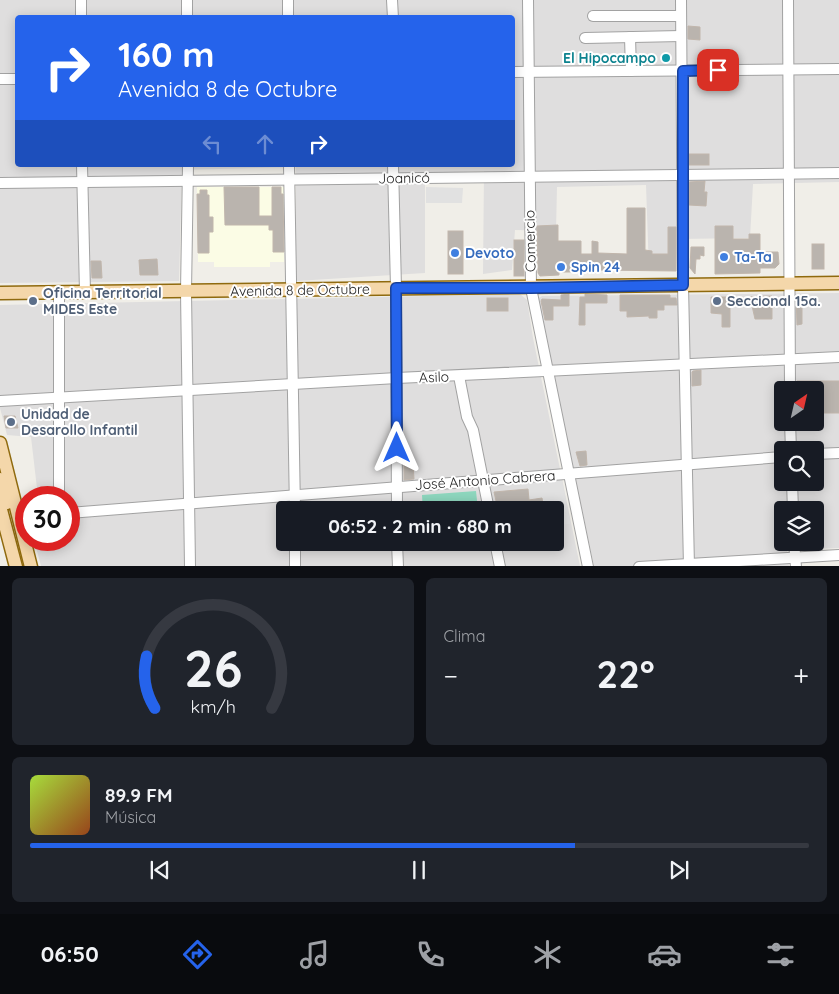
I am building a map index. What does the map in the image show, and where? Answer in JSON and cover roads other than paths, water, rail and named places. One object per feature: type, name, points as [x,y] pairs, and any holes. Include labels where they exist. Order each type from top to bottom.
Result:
[{"type":"main road","name":"Avenida 8 de Octubre","points":[[0,293],[839,283]]},
{"type":"main road","points":[[0,443],[15,493]]},
{"type":"main road","points":[[0,479],[10,515],[15,515]]},
{"type":"main road","points":[[0,506],[6,548],[16,566]]},
{"type":"main road","points":[[28,551],[31,566]]},
{"type":"street","points":[[81,0],[81,15]]},
{"type":"street","points":[[187,0],[187,15]]},
{"type":"street","points":[[288,0],[288,15]]},
{"type":"street","points":[[392,0],[393,15]]},
{"type":"street","name":"Comercio","points":[[528,0],[531,288],[588,566]]},
{"type":"street","points":[[681,0],[683,71],[683,285],[689,564]]},
{"type":"street","points":[[788,0],[787,173],[790,381]]},
{"type":"street","points":[[592,16],[681,16]]},
{"type":"street","points":[[585,38],[681,36]]},
{"type":"street","points":[[630,37],[631,71]]},
{"type":"street","points":[[515,72],[839,69]]},
{"type":"street","points":[[0,79],[15,79]]},
{"type":"street","points":[[82,167],[85,292]]},
{"type":"street","points":[[188,167],[186,292],[189,390],[190,566]]},
{"type":"street","points":[[290,167],[294,501]]},
{"type":"street","points":[[393,167],[396,288],[397,501]]},
{"type":"street","name":"Joanicó","points":[[0,183],[839,173]]},
{"type":"street","points":[[59,292],[59,486]]},
{"type":"street","name":"Asilo","points":[[0,402],[58,397],[292,386],[397,378],[839,357]]},
{"type":"street","points":[[459,376],[467,417],[473,430],[487,501]]},
{"type":"street","points":[[824,454],[839,453]]},
{"type":"street","name":"José Antonio Cabrera","points":[[80,512],[774,458]]},
{"type":"street","points":[[295,551],[295,566]]},
{"type":"street","points":[[398,551],[398,566]]},
{"type":"street","points":[[497,551],[500,566]]},
{"type":"street","points":[[639,566],[796,562],[839,554]]},
{"type":"place","name":"El Hipocampo","points":[[666,58]]},
{"type":"place","name":"Devoto","points":[[455,253]]},
{"type":"place","name":"Ta-Ta","points":[[724,257]]},
{"type":"place","name":"Spin 24","points":[[561,267]]},
{"type":"place","name":"Oficina Territorial MIDES Este","points":[[33,301]]},
{"type":"place","name":"Seccional 15a.","points":[[717,301]]},
{"type":"place","name":"Unidad de Desarollo Infantil","points":[[11,422]]}]
